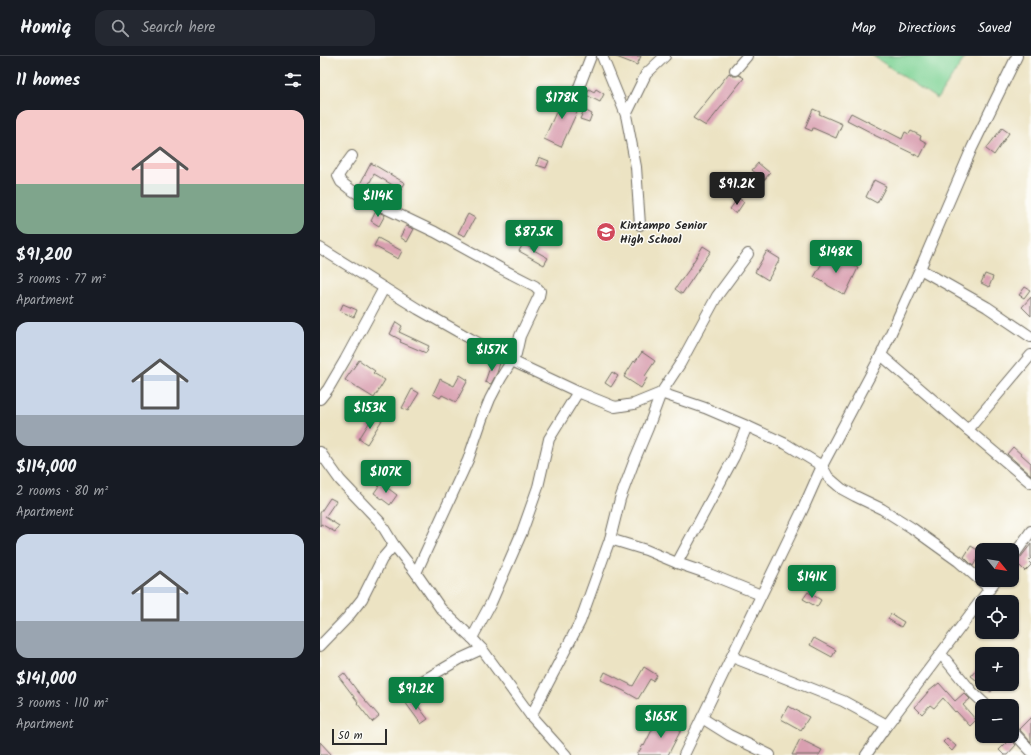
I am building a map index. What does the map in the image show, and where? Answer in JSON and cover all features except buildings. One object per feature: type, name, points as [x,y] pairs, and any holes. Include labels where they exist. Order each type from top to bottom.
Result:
[{"type":"street","points":[[579,87],[591,56]]},
{"type":"street","points":[[602,56],[626,115],[636,167],[640,225]]},
{"type":"street","points":[[626,115],[646,74],[665,56]]},
{"type":"street","points":[[735,70],[748,56]]},
{"type":"street","points":[[684,755],[802,511],[822,466],[881,355],[972,148],[1016,56]]},
{"type":"street","points":[[352,156],[338,176],[341,182],[350,189],[366,199],[455,242],[535,286],[540,291],[520,336],[512,361],[490,399],[468,460],[416,573]]},
{"type":"street","points":[[320,248],[418,309],[471,339],[512,361],[578,392],[615,407],[634,404],[662,393],[705,408],[786,444],[822,466],[828,478],[842,489],[882,509],[912,528],[958,561],[990,589],[866,755]]},
{"type":"street","points":[[531,716],[580,622],[610,539],[620,499],[634,459],[662,393],[680,364],[717,296],[748,254]]},
{"type":"street","points":[[920,269],[986,307],[1031,337]]},
{"type":"street","points":[[320,399],[328,389],[345,360],[384,288]]},
{"type":"street","points":[[881,355],[1031,483]]},
{"type":"street","points":[[968,430],[1031,355]]},
{"type":"street","points":[[472,638],[491,603],[522,532],[538,487],[549,439],[578,392]]},
{"type":"street","points":[[677,562],[734,457],[747,426]]},
{"type":"street","points":[[320,452],[340,480],[380,522],[441,609],[482,649],[531,716],[566,755]]},
{"type":"street","points":[[1019,548],[1031,531]]},
{"type":"street","points":[[610,539],[646,550],[761,596]]},
{"type":"street","points":[[320,646],[347,618],[362,599],[382,559],[394,544]]},
{"type":"street","points":[[407,690],[460,659],[482,649]]},
{"type":"street","points":[[941,654],[979,699]]},
{"type":"street","points":[[732,657],[842,701],[887,726]]},
{"type":"street","points":[[702,718],[770,755]]},
{"type":"street","points":[[1019,738],[1031,751]]},
{"type":"green space","points":[[873,56],[966,56],[937,99]]},
{"type":"place","name":"Kintampo Senior High School","points":[[606,232]]}]
